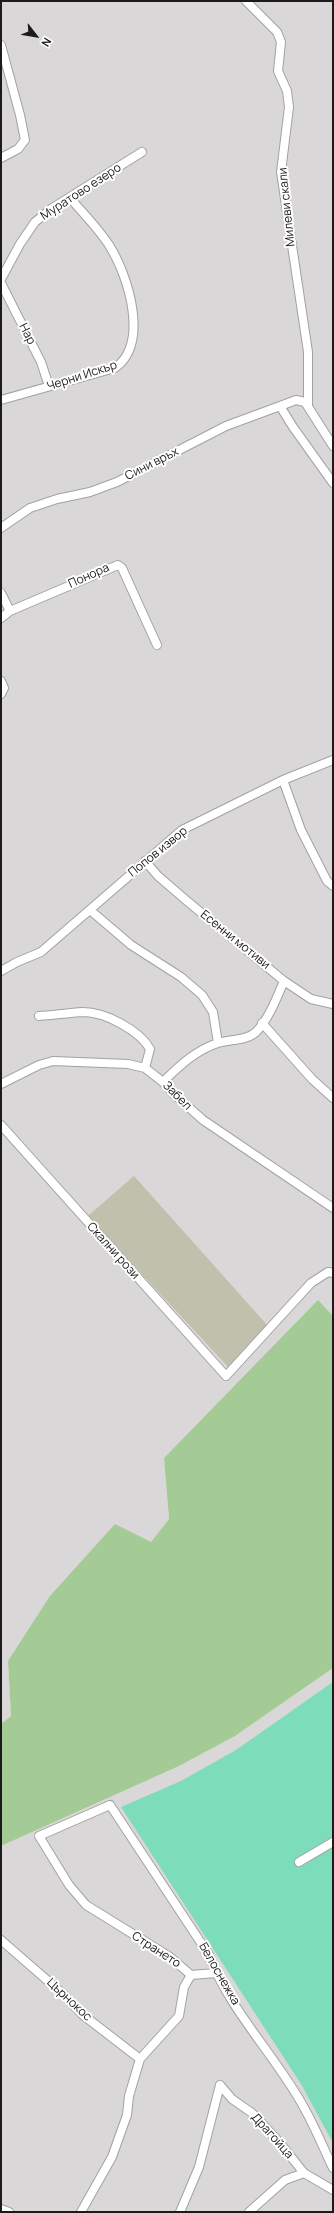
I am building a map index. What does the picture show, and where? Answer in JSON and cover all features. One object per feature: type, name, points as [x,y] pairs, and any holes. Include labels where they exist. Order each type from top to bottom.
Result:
[{"type":"street","name":"Милеви скали","points":[[246,1],[277,32],[281,42],[278,71],[287,91],[289,107],[281,172],[308,352],[308,405]]},
{"type":"street","points":[[1,45],[20,115],[24,140],[18,149],[1,158]]},
{"type":"street","name":"Муратово езеро","points":[[1,279],[20,244],[35,222],[51,209],[142,152]]},
{"type":"street","name":"Черни Искър","points":[[1,400],[115,368],[123,362],[134,338],[132,312],[118,261],[96,227],[70,198]]},
{"type":"street","name":"Нар","points":[[1,282],[41,362],[49,386]]},
{"type":"street","name":"Сини връх","points":[[1,528],[30,508],[57,499],[90,492],[117,482],[226,426],[296,400],[301,400],[308,405]]},
{"type":"street","points":[[308,405],[333,446]]},
{"type":"street","points":[[280,406],[293,427],[333,482]]},
{"type":"street","name":"Понора","points":[[1,618],[10,611],[118,565],[122,568],[157,645]]},
{"type":"street","points":[[1,593],[10,611]]},
{"type":"street","points":[[1,681],[4,688],[1,694]]},
{"type":"street","name":"Попов извор","points":[[1,971],[17,962],[41,952],[182,830],[283,780],[333,760]]},
{"type":"street","points":[[283,780],[301,830],[327,881],[333,886]]},
{"type":"street","name":"Есенни мотиви","points":[[145,861],[158,876],[187,902],[284,981],[311,999],[333,1004]]},
{"type":"street","points":[[90,910],[131,945],[181,977],[202,995],[213,1012],[218,1043]]},
{"type":"street","points":[[164,1082],[182,1063],[203,1049],[218,1043],[249,1037],[262,1023],[284,981]]},
{"type":"street","points":[[39,1016],[84,1012],[122,1024],[140,1037],[150,1049],[145,1068]]},
{"type":"street","points":[[262,1023],[312,1079],[333,1098]]},
{"type":"street","name":"Забел","points":[[1,1084],[39,1064],[53,1061],[128,1064],[145,1068],[164,1082],[175,1095],[203,1120],[333,1208]]},
{"type":"street","name":"Скални рози","points":[[1,1125],[226,1376],[311,1283],[328,1272],[333,1273]]},
{"type":"street","name":"Белоснежка","points":[[39,1836],[110,1804],[209,1955],[216,1973],[297,2095],[333,2168]]},
{"type":"street","name":"Странето","points":[[39,1836],[69,1885],[86,1905],[170,1957],[191,1975],[184,1987],[179,2016],[140,2059],[129,2096],[127,2115],[115,2151],[81,2212]]},
{"type":"street","points":[[299,1862],[333,1842]]},
{"type":"street","name":"Църнокос","points":[[1,1940],[63,1994],[83,2015],[140,2059]]},
{"type":"street","points":[[191,1975],[216,1973]]},
{"type":"street","name":"Драгойца","points":[[180,2212],[199,2167],[220,2086],[232,2099],[256,2118],[304,2173],[333,2190]]},
{"type":"street","points":[[249,2212],[285,2180],[304,2173]]},
{"type":"street","points":[[1,2209],[9,2212]]},
{"type":"shaded area","points":[[1,1],[333,1],[333,1316],[318,1301],[164,1458],[169,1519],[151,1542],[8,1661],[11,1716],[1,1724]]},
{"type":"shaded area","points":[[134,1176],[268,1326],[230,1369],[88,1216]]},
{"type":"shaded area","points":[[333,1668],[333,2212],[1,2212],[1,1846],[179,1766],[235,1736]]},
{"type":"green space","points":[[318,1300],[333,1316],[333,1668],[235,1736],[179,1766],[1,1846],[1,1724],[11,1716],[8,1661],[50,1596],[115,1524],[151,1542],[169,1519],[164,1458]]},
{"type":"green space","points":[[333,1682],[333,2143],[301,2084],[121,1807],[181,1781],[236,1750]]}]
